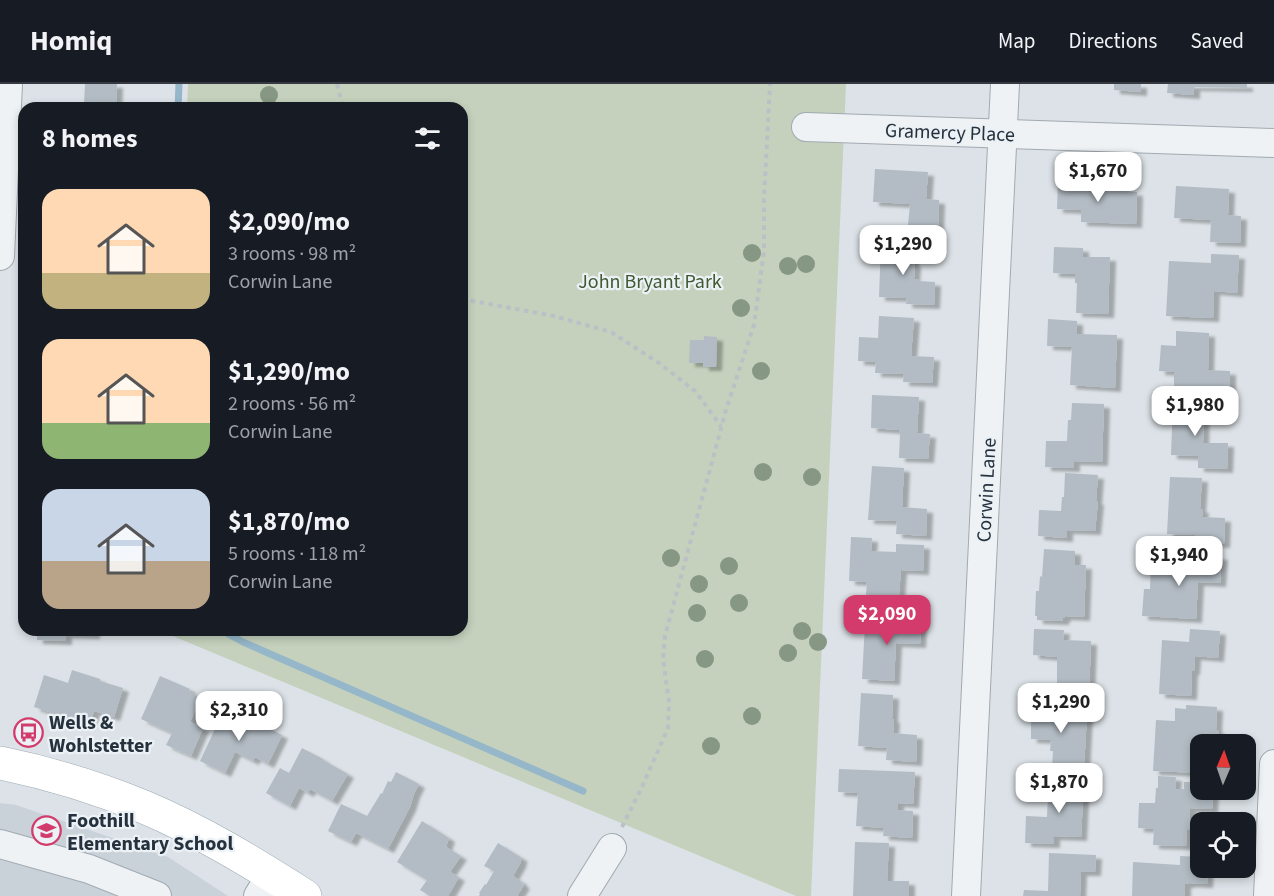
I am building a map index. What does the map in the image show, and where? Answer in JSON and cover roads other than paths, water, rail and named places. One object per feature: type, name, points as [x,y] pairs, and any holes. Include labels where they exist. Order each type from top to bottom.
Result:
[{"type":"main road","points":[[0,763],[47,774],[145,807],[209,839],[265,885],[305,896]]},
{"type":"street","points":[[0,256],[8,84]]},
{"type":"street","name":"Corwin Lane","points":[[966,896],[1005,84]]},
{"type":"street","name":"Gramercy Place","points":[[806,127],[1274,143]]},
{"type":"street","points":[[1268,896],[1274,764]]},
{"type":"street","points":[[0,844],[89,869],[157,896]]},
{"type":"street","points":[[582,896],[612,848]]},
{"type":"waterway","points":[[178,102],[179,84]]},
{"type":"waterway","points":[[232,636],[583,791]]},
{"type":"place","name":"Wells & Wohlstetter","points":[[28,733]]},
{"type":"place","name":"Foothill Elementary School","points":[[46,831]]},
{"type":"park label","name":"John Bryant Park","points":[[650,281]]}]
